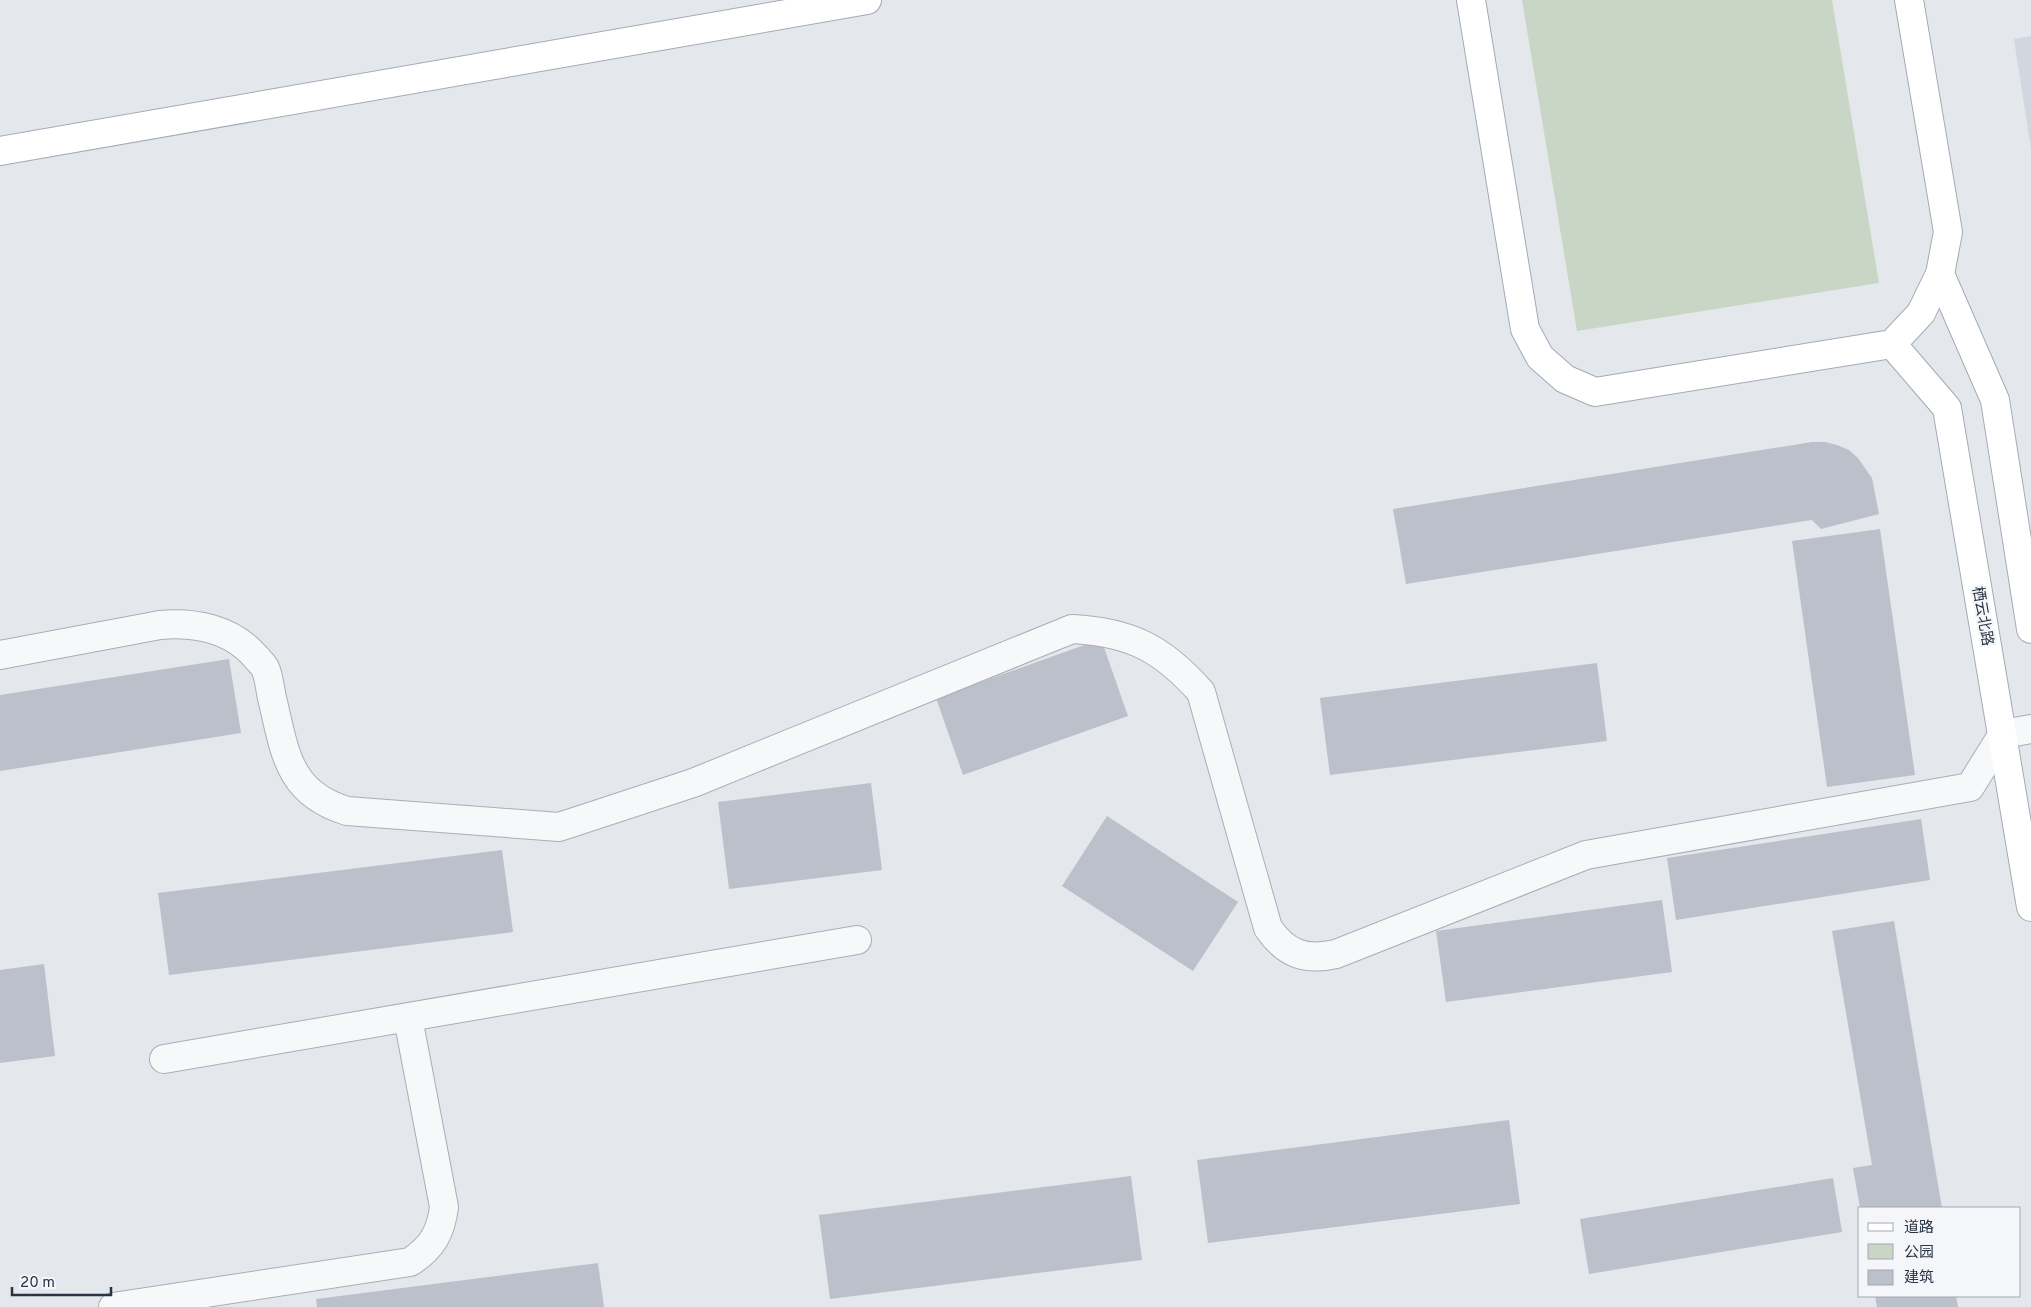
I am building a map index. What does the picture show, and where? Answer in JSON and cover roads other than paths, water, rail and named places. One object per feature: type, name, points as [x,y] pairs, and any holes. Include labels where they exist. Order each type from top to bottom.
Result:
[{"type":"main road","points":[[0,151],[867,0]]},
{"type":"main road","points":[[1471,0],[1525,329],[1540,357],[1565,379],[1595,392],[1892,344],[1921,313],[1940,274],[1948,232],[1910,0]]},
{"type":"main road","points":[[1940,274],[1995,400],[2031,629]]},
{"type":"main road","name":"栖云北路","points":[[1892,344],[1948,408],[2031,907]]},
{"type":"street","points":[[0,654],[160,625],[189,624],[217,631],[235,639],[251,652],[265,668],[290,764],[307,790],[332,807],[355,812],[559,827],[693,783],[1072,629],[1116,634],[1161,654],[1183,672],[1201,692],[1268,928],[1277,941],[1290,950],[1304,956],[1320,958],[1336,954],[1586,855],[1970,787],[2003,734],[2031,729]]},
{"type":"street","points":[[164,1059],[857,940]]},
{"type":"street","points":[[113,1307],[410,1262],[429,1247],[436,1238],[442,1223],[444,1207],[408,1018]]}]
